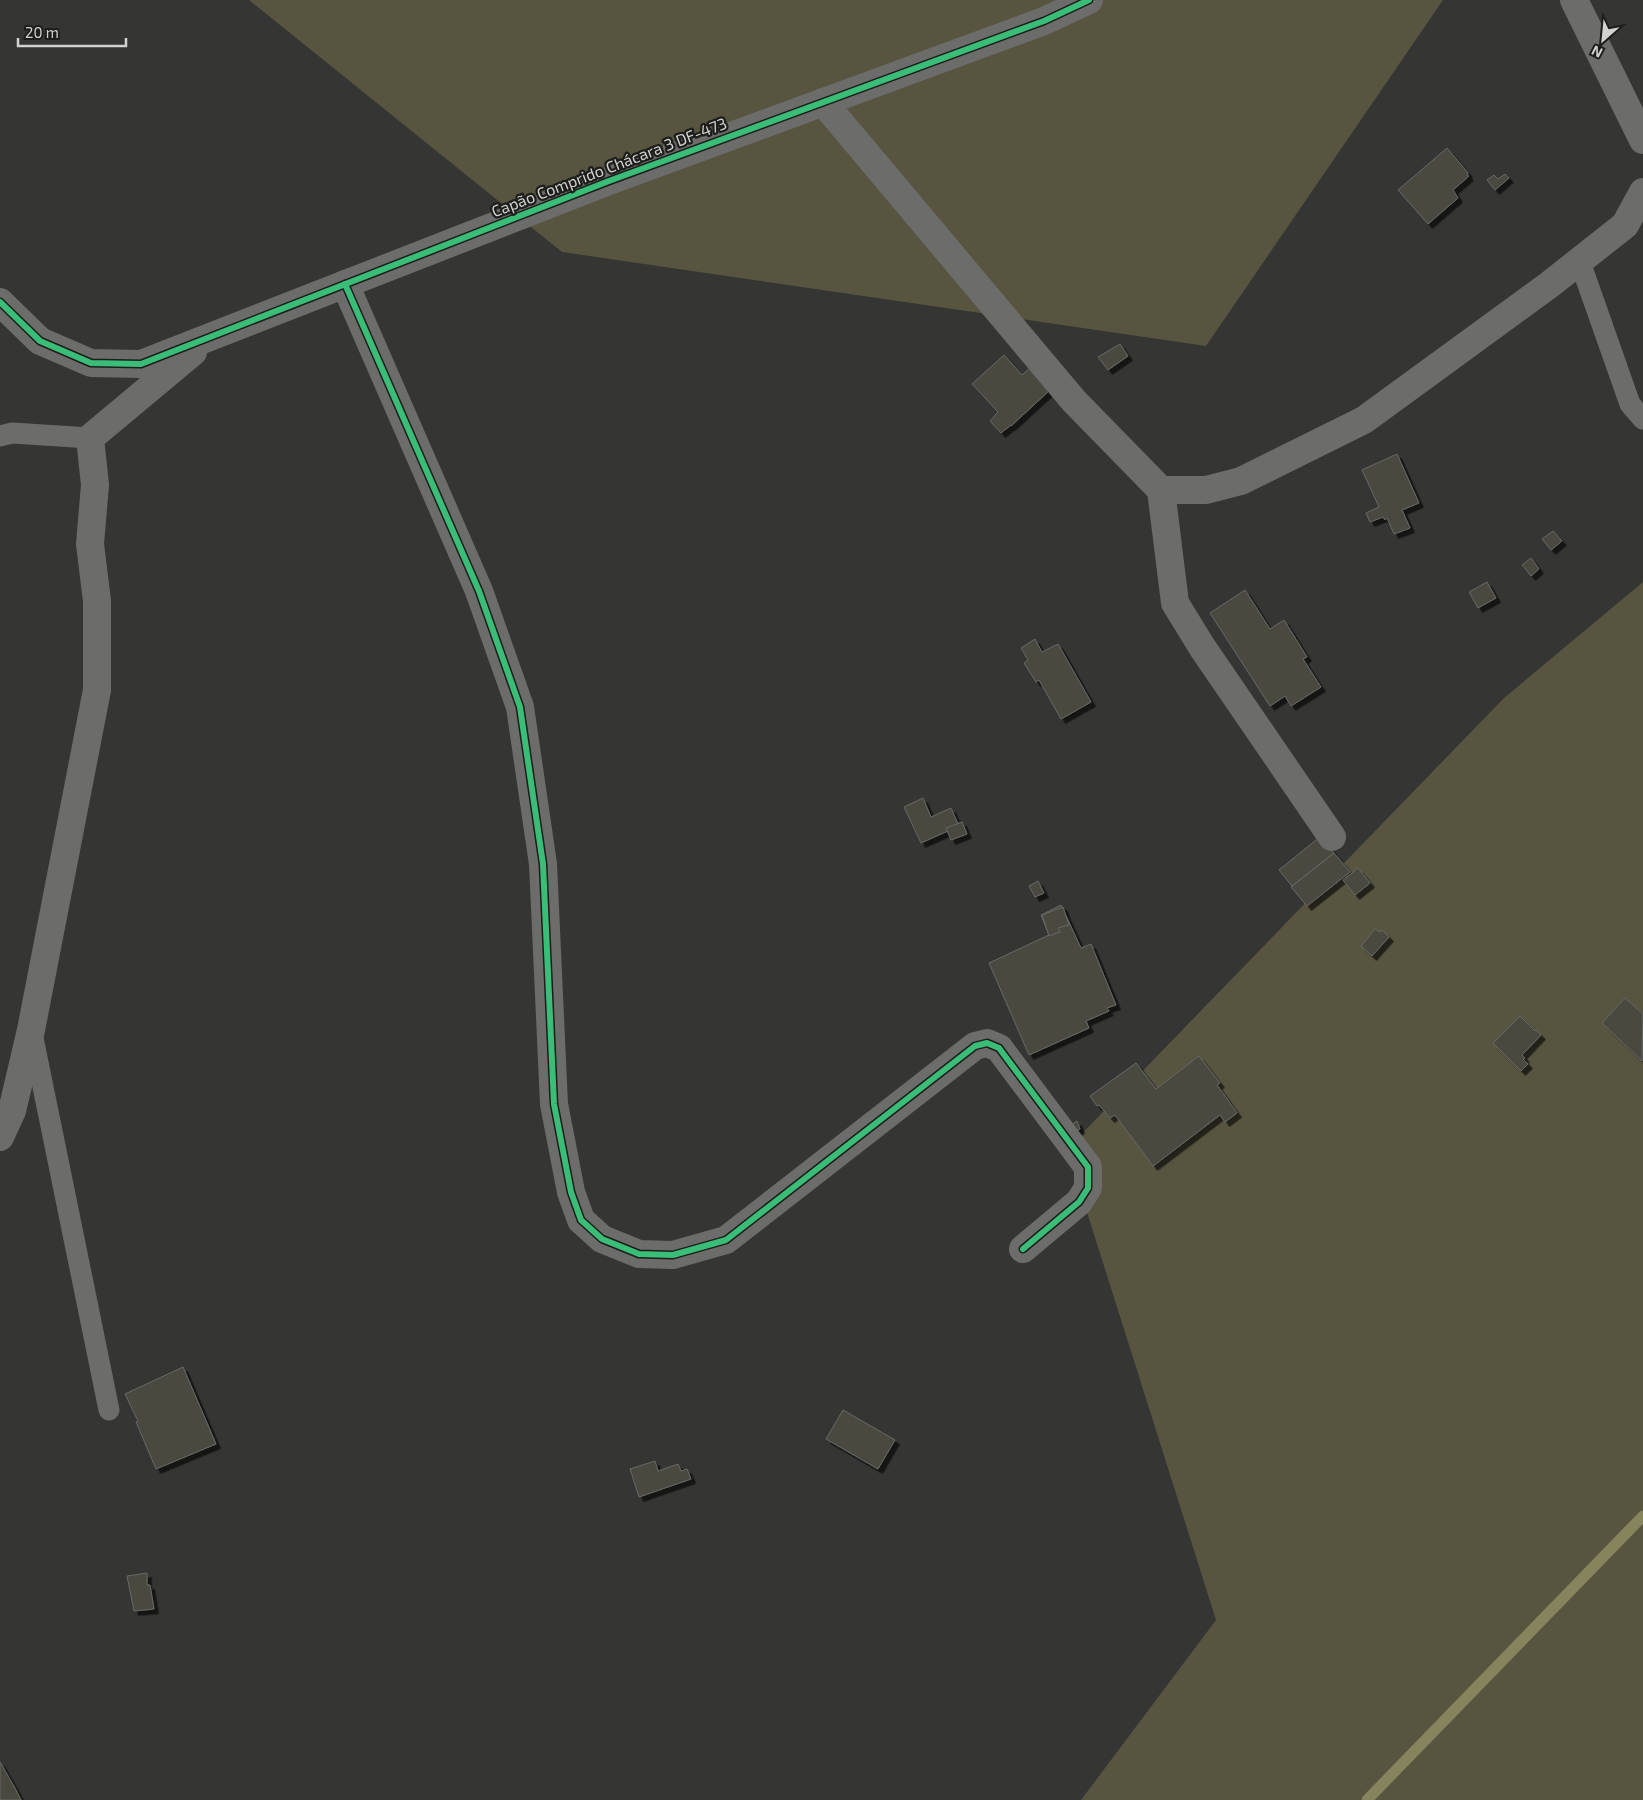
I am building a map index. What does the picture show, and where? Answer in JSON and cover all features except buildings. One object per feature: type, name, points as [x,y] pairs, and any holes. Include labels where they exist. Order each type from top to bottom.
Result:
[{"type":"street","name":"Capão Comprido Chácara 3 DF-473","points":[[0,302],[40,340],[92,363],[141,364],[609,181],[1044,21],[1089,0]]},
{"type":"street","points":[[1574,0],[1643,140]]},
{"type":"street","points":[[823,102],[1074,401],[1161,490],[1175,603],[1202,647],[1332,837]]},
{"type":"street","points":[[1161,490],[1206,490],[1241,480],[1364,420],[1580,262],[1625,226],[1643,192]]},
{"type":"street","points":[[345,284],[479,591],[520,707],[543,864],[554,1104],[571,1192],[581,1220],[602,1239],[639,1254],[673,1255],[726,1240],[975,1046],[987,1043],[999,1048],[1088,1167],[1088,1188],[1079,1202],[1022,1249]]},
{"type":"street","points":[[0,1137],[12,1111],[31,1030],[97,690],[97,601],[90,544],[95,485],[90,438],[212,336]]},
{"type":"lane","points":[[1580,262],[1630,404],[1643,419]]},
{"type":"lane","points":[[0,436],[12,434],[90,438]]},
{"type":"lane","points":[[31,1030],[109,1410]]},
{"type":"shaded area","points":[[249,0],[1443,0],[1206,346],[562,252]]},
{"type":"shaded area","points":[[1643,582],[1643,1800],[1081,1800],[1216,1620],[1067,1149],[1504,698]]},
{"type":"waterway","points":[[1367,1800],[1643,1516]]},
{"type":"cycle path","points":[[0,302],[40,341],[91,363],[141,364],[609,181],[1044,21],[1089,0]]},
{"type":"cycle path","points":[[345,284],[479,591],[520,707],[543,864],[554,1104],[571,1192],[581,1220],[602,1239],[639,1254],[673,1255],[726,1240],[975,1046],[987,1043],[999,1048],[1088,1167],[1088,1188],[1079,1202],[1023,1249]]}]
